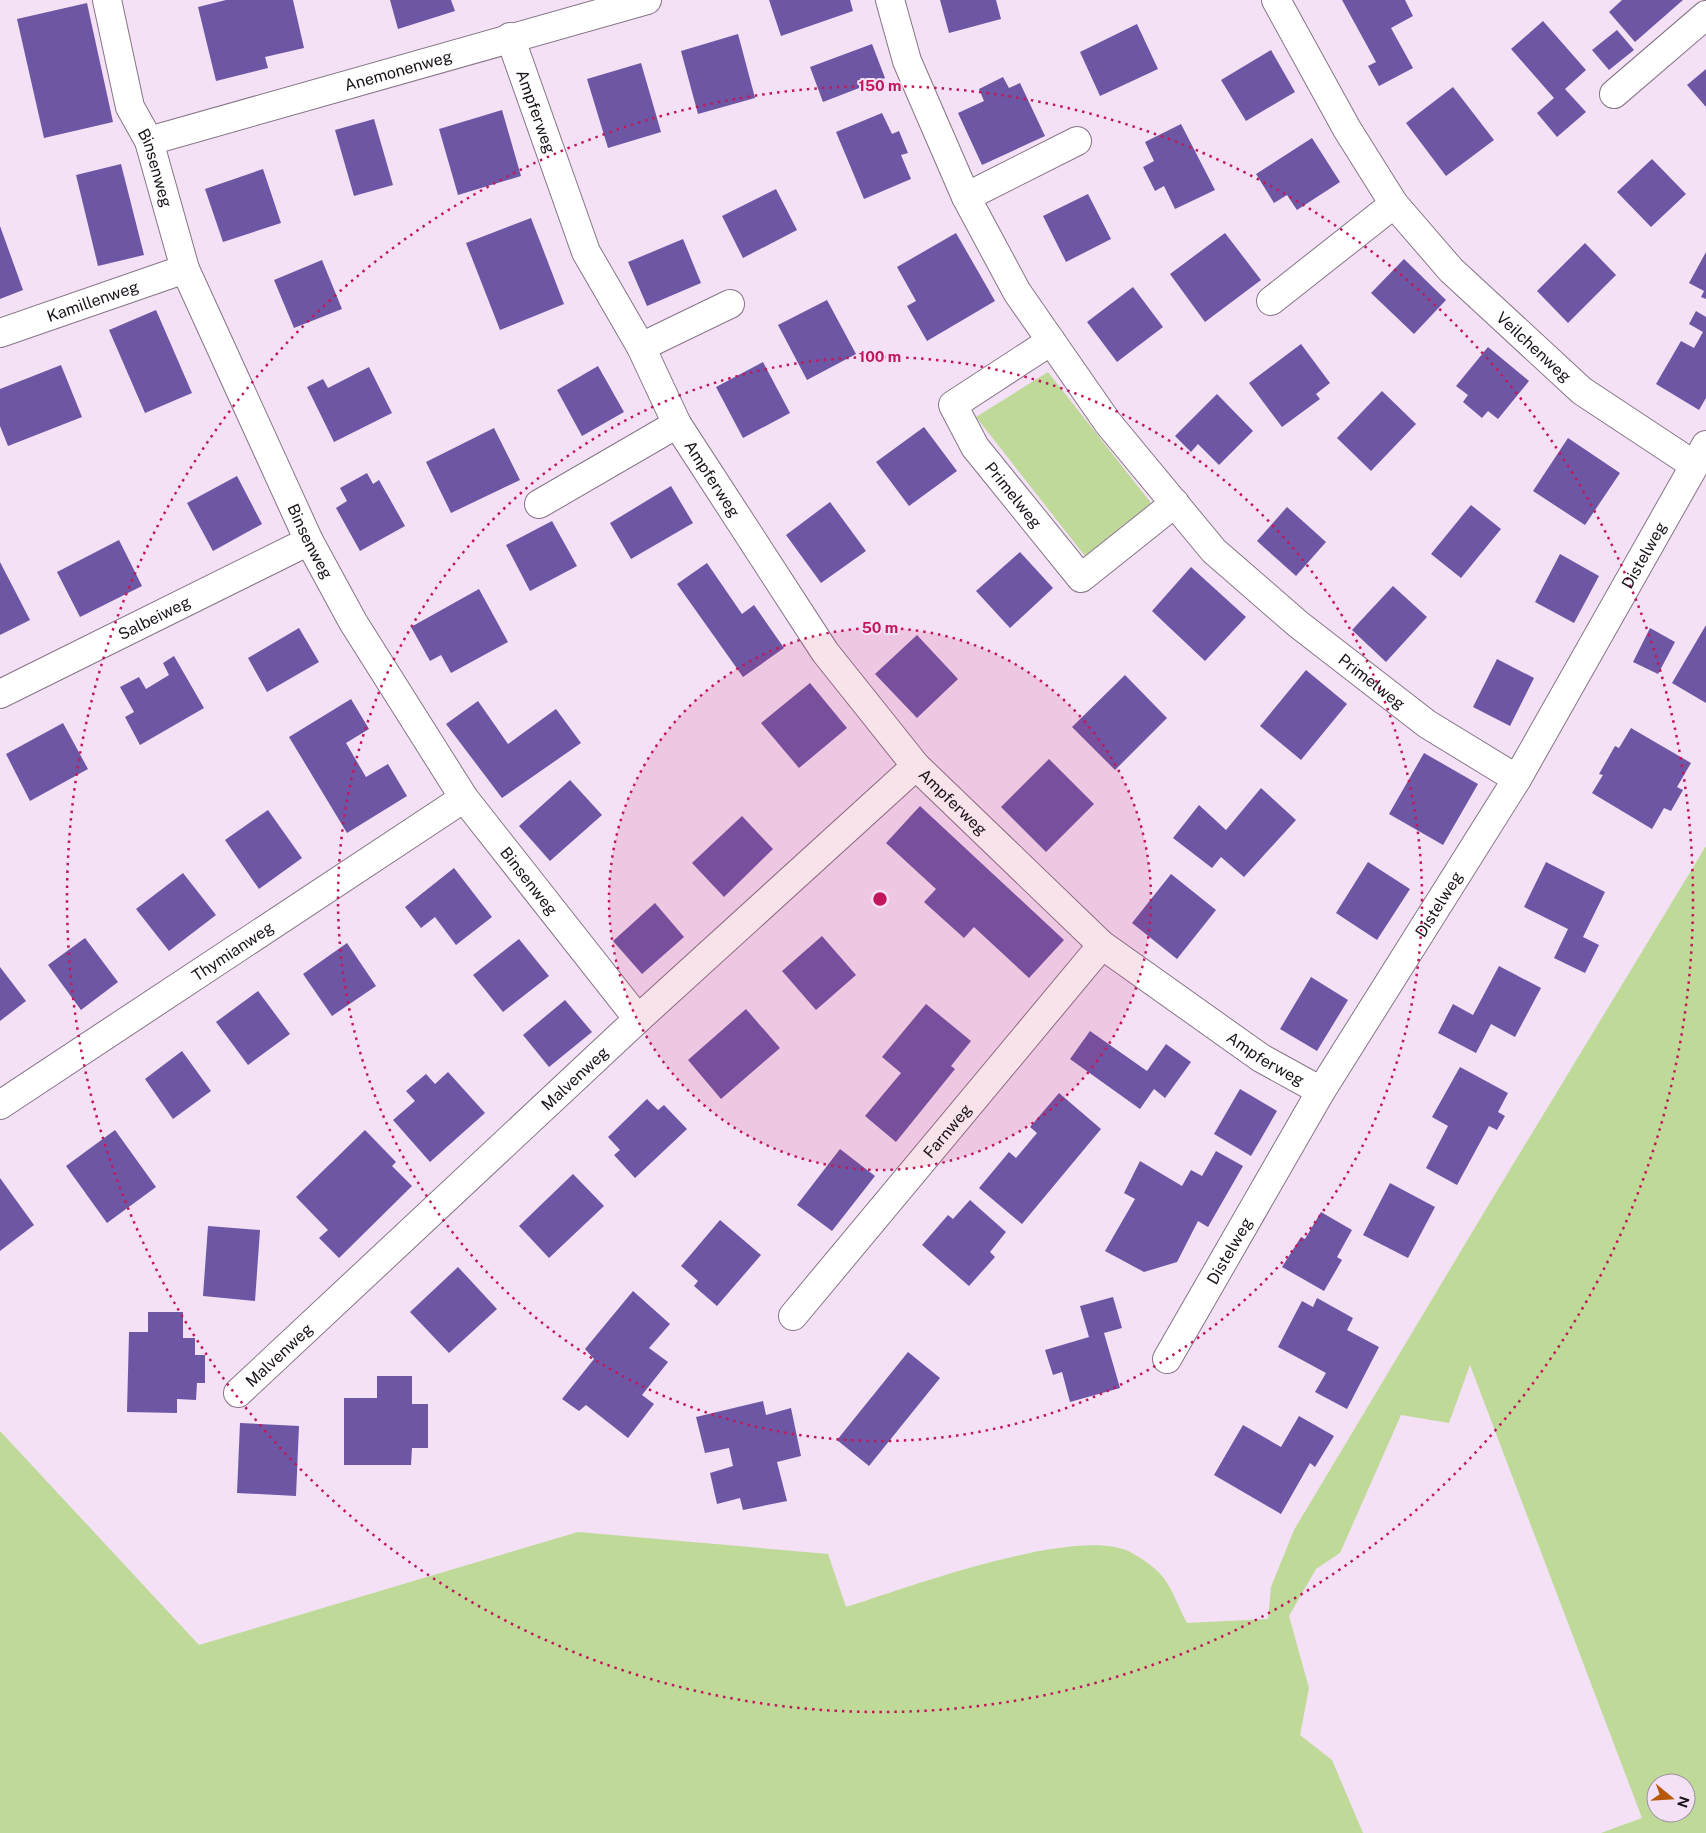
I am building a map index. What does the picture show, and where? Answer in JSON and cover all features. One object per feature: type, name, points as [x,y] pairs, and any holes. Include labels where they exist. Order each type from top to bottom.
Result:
[{"type":"street","name":"Binsenweg","points":[[107,0],[130,108],[149,141],[185,269],[309,541],[353,622],[464,798],[638,1019]]},
{"type":"street","name":"Anemonenweg","points":[[149,141],[510,37],[647,0]]},
{"type":"street","name":"Primelweg","points":[[890,0],[907,61],[966,197],[1017,292],[1108,423],[1214,551],[1298,624],[1427,724],[1517,779]]},
{"type":"street","name":"Veilchenweg","points":[[1276,0],[1347,129],[1394,204],[1451,270],[1582,391],[1700,455]]},
{"type":"street","points":[[1614,94],[1706,15]]},
{"type":"street","name":"Ampferweg","points":[[510,37],[586,252],[642,347],[677,424],[825,652],[916,766],[1102,945],[1261,1058],[1321,1091]]},
{"type":"street","points":[[966,197],[1077,142]]},
{"type":"street","points":[[1271,301],[1394,204]]},
{"type":"street","name":"Kamillenweg","points":[[0,333],[185,269]]},
{"type":"street","points":[[642,347],[730,304]]},
{"type":"street","name":"Primelweg","points":[[1051,341],[953,405],[975,447],[1081,578],[1175,503]]},
{"type":"street","name":"Ampferweg","points":[[539,504],[677,424]]},
{"type":"street","name":"Distelweg","points":[[1167,1359],[1321,1091],[1517,779],[1700,455]]},
{"type":"street","name":"Salbeiweg","points":[[0,694],[309,541]]},
{"type":"street","name":"Malvenweg","points":[[238,1393],[638,1019],[916,766]]},
{"type":"street","name":"Thymianweg","points":[[0,1105],[464,798]]},
{"type":"street","name":"Farnweg","points":[[793,1316],[1102,945]]},
{"type":"green space","points":[[1048,372],[1151,503],[1085,556],[976,417]]},
{"type":"green space","points":[[1706,846],[1706,1833],[1601,1833],[1642,1818],[1470,1365],[1449,1423],[1401,1415],[1340,1553],[1316,1569],[1289,1616],[1309,1688],[1300,1735],[1332,1760],[1363,1833],[0,1833],[0,1431],[199,1645],[578,1532],[828,1554],[846,1607],[991,1562],[1034,1552],[1074,1546],[1107,1546],[1132,1553],[1159,1573],[1166,1581],[1187,1623],[1268,1619],[1271,1587],[1294,1530]]},
{"type":"building","points":[[226,0],[293,0],[304,48],[265,57],[268,68],[216,81],[198,7]]},
{"type":"building","points":[[390,0],[451,0],[455,11],[398,29]]},
{"type":"building","points":[[769,0],[850,0],[853,11],[781,36]]},
{"type":"building","points":[[940,0],[996,0],[1001,19],[949,33]]},
{"type":"building","points":[[1342,0],[1405,0],[1413,16],[1391,28],[1413,68],[1379,86],[1368,66],[1376,62]]},
{"type":"building","points":[[1622,0],[1683,0],[1635,42],[1609,12]]},
{"type":"building","points":[[87,3],[113,122],[44,138],[17,19]]},
{"type":"building","points":[[1543,21],[1586,70],[1565,89],[1586,112],[1557,137],[1537,113],[1554,98],[1511,49]]},
{"type":"building","points":[[1137,24],[1158,69],[1100,96],[1080,52]]},
{"type":"building","points":[[1617,30],[1634,50],[1609,70],[1592,50]]},
{"type":"building","points":[[738,34],[755,98],[698,114],[681,51]]},
{"type":"building","points":[[872,44],[885,78],[823,102],[810,67]]},
{"type":"building","points":[[1271,50],[1295,92],[1246,121],[1221,80]]},
{"type":"building","points":[[641,63],[661,132],[608,148],[587,79]]},
{"type":"building","points":[[1706,69],[1706,107],[1687,85]]},
{"type":"building","points":[[1003,77],[1009,88],[1020,83],[1045,136],[982,165],[958,113],[984,101],[979,89]]},
{"type":"building","points":[[1453,87],[1494,140],[1446,176],[1406,123]]},
{"type":"building","points":[[502,110],[521,176],[458,195],[439,129]]},
{"type":"building","points":[[882,113],[892,134],[899,131],[908,153],[901,155],[911,179],[864,199],[836,132]]},
{"type":"building","points":[[374,119],[393,185],[354,196],[335,130]]},
{"type":"building","points":[[1181,124],[1215,190],[1175,209],[1164,186],[1155,191],[1143,167],[1154,161],[1145,142]]},
{"type":"building","points":[[1312,138],[1340,182],[1297,210],[1287,195],[1274,203],[1256,174]]},
{"type":"building","points":[[1652,159],[1686,194],[1651,227],[1617,192]]},
{"type":"building","points":[[121,164],[144,255],[98,266],[76,175]]},
{"type":"building","points":[[263,169],[281,223],[223,242],[205,189]]},
{"type":"building","points":[[776,189],[797,230],[743,258],[722,216]]},
{"type":"building","points":[[1088,194],[1111,239],[1066,262],[1043,216]]},
{"type":"building","points":[[531,218],[564,304],[500,330],[466,243]]},
{"type":"building","points":[[0,226],[23,290],[0,299]]},
{"type":"building","points":[[956,233],[995,301],[927,341],[907,306],[916,301],[897,267]]},
{"type":"building","points":[[1225,233],[1261,280],[1205,322],[1170,274]]},
{"type":"building","points":[[683,239],[701,283],[647,306],[628,262]]},
{"type":"building","points":[[1585,243],[1616,275],[1568,323],[1537,291]]},
{"type":"building","points":[[1706,252],[1706,299],[1701,297],[1704,291],[1689,283]]},
{"type":"building","points":[[1404,259],[1446,300],[1414,334],[1371,293]]},
{"type":"building","points":[[322,260],[342,309],[294,328],[274,280]]},
{"type":"building","points":[[1133,287],[1163,327],[1117,362],[1087,322]]},
{"type":"building","points":[[827,300],[856,354],[807,380],[778,325]]},
{"type":"building","points":[[156,310],[192,393],[145,413],[109,330]]},
{"type":"building","points":[[1696,311],[1706,317],[1706,398],[1699,410],[1656,384],[1681,341],[1694,348],[1703,332],[1689,324]]},
{"type":"building","points":[[1301,344],[1330,383],[1316,394],[1320,399],[1282,427],[1249,383]]},
{"type":"building","points":[[1488,347],[1529,381],[1498,419],[1488,411],[1482,418],[1463,402],[1468,395],[1456,386]]},
{"type":"building","points":[[763,362],[790,413],[743,438],[716,387]]},
{"type":"building","points":[[61,365],[82,417],[8,446],[0,426],[0,389]]},
{"type":"building","points":[[598,366],[624,412],[582,436],[557,390]]},
{"type":"building","points":[[369,367],[392,413],[334,442],[307,387],[323,379],[328,388]]},
{"type":"building","points":[[1382,391],[1416,424],[1371,471],[1337,438]]},
{"type":"building","points":[[1217,394],[1253,431],[1219,465],[1198,444],[1191,452],[1175,436]]},
{"type":"building","points":[[924,427],[957,471],[909,506],[876,462]]},
{"type":"building","points":[[494,428],[520,480],[451,513],[426,462]]},
{"type":"building","points":[[1568,438],[1620,473],[1585,525],[1533,491]]},
{"type":"building","points":[[367,473],[373,484],[379,480],[405,526],[360,551],[336,508],[347,501],[340,488]]},
{"type":"building","points":[[237,476],[262,524],[213,551],[187,503]]},
{"type":"building","points":[[671,486],[693,523],[631,559],[610,523]]},
{"type":"building","points":[[830,502],[866,551],[821,583],[786,535]]},
{"type":"building","points":[[1471,505],[1501,529],[1461,578],[1431,554]]},
{"type":"building","points":[[1287,507],[1326,542],[1296,576],[1257,541]]},
{"type":"building","points":[[552,521],[577,566],[530,591],[506,545]]},
{"type":"building","points":[[119,540],[142,586],[80,617],[57,572]]},
{"type":"building","points":[[1020,552],[1053,588],[1010,628],[976,591]]},
{"type":"building","points":[[1560,554],[1599,576],[1574,623],[1535,602]]},
{"type":"building","points":[[0,562],[30,620],[0,635]]},
{"type":"building","points":[[707,563],[742,614],[754,605],[784,648],[743,677],[677,584]]},
{"type":"building","points":[[1191,567],[1246,617],[1205,661],[1152,611]]},
{"type":"building","points":[[1393,586],[1427,617],[1386,662],[1352,630]]},
{"type":"building","points":[[479,589],[508,642],[451,673],[441,655],[430,661],[411,627]]},
{"type":"building","points":[[1706,625],[1706,703],[1672,683]]},
{"type":"building","points":[[299,628],[319,662],[267,692],[248,658]]},
{"type":"building","points":[[1650,628],[1675,642],[1658,674],[1633,662]]},
{"type":"building","points":[[917,635],[958,679],[917,718],[875,674]]},
{"type":"building","points":[[174,656],[204,708],[140,745],[125,717],[134,712],[120,687],[139,677],[146,689],[169,675],[163,663]]},
{"type":"building","points":[[1497,659],[1534,678],[1510,726],[1473,707]]},
{"type":"building","points":[[1306,670],[1347,704],[1301,760],[1260,726]]},
{"type":"building","points":[[1125,675],[1167,718],[1115,770],[1072,727]]},
{"type":"building","points":[[810,683],[847,728],[799,768],[761,723]]},
{"type":"building","points":[[351,699],[369,729],[346,743],[366,777],[388,764],[407,796],[347,833],[289,737]]},
{"type":"building","points":[[478,701],[508,744],[556,709],[581,743],[502,798],[446,724]]},
{"type":"building","points":[[63,723],[88,769],[30,801],[6,754]]},
{"type":"building","points":[[1631,728],[1691,763],[1677,787],[1683,790],[1671,811],[1664,808],[1652,829],[1592,793],[1603,775],[1599,774],[1615,746],[1619,748]]},
{"type":"building","points":[[1424,753],[1478,784],[1443,845],[1389,814]]},
{"type":"building","points":[[1049,759],[1094,804],[1046,852],[1001,807]]},
{"type":"building","points":[[570,780],[602,815],[550,861],[519,826]]},
{"type":"building","points":[[1261,788],[1296,820],[1244,877],[1221,857],[1212,868],[1173,838],[1199,805],[1226,830]]},
{"type":"building","points":[[920,806],[1064,940],[1029,978],[974,927],[964,938],[924,902],[936,889],[886,843]]},
{"type":"building","points":[[268,810],[302,858],[259,889],[225,840]]},
{"type":"building","points":[[742,816],[773,849],[724,897],[692,863]]},
{"type":"building","points":[[1368,862],[1410,889],[1377,940],[1336,913]]},
{"type":"building","points":[[1546,862],[1605,892],[1583,937],[1599,945],[1585,973],[1554,958],[1568,929],[1524,907]]},
{"type":"building","points":[[454,868],[492,917],[456,945],[435,917],[421,928],[405,907]]},
{"type":"building","points":[[183,873],[216,915],[169,951],[136,909]]},
{"type":"building","points":[[1171,874],[1216,910],[1177,959],[1132,923]]},
{"type":"building","points":[[655,903],[684,937],[642,974],[613,941]]},
{"type":"building","points":[[822,936],[856,975],[816,1010],[782,971]]},
{"type":"building","points":[[85,938],[118,982],[81,1010],[48,965]]},
{"type":"building","points":[[519,939],[549,976],[503,1012],[473,975]]},
{"type":"building","points":[[347,943],[376,986],[332,1016],[303,974]]},
{"type":"building","points":[[1499,966],[1541,988],[1515,1037],[1491,1024],[1476,1053],[1438,1033],[1453,1004],[1473,1015]]},
{"type":"building","points":[[0,967],[26,1001],[0,1021]]},
{"type":"building","points":[[1311,977],[1348,1000],[1317,1051],[1280,1029]]},
{"type":"building","points":[[258,991],[290,1034],[248,1065],[216,1022]]},
{"type":"building","points":[[565,1000],[592,1032],[549,1067],[523,1035]]},
{"type":"building","points":[[926,1004],[971,1041],[951,1066],[955,1069],[896,1142],[865,1116],[901,1073],[882,1057]]},
{"type":"building","points":[[746,1009],[780,1048],[721,1099],[688,1060]]},
{"type":"building","points":[[1090,1031],[1147,1071],[1166,1044],[1191,1062],[1165,1098],[1154,1089],[1140,1109],[1070,1059]]},
{"type":"building","points":[[182,1051],[211,1091],[173,1119],[145,1079]]},
{"type":"building","points":[[1460,1067],[1508,1093],[1498,1112],[1505,1116],[1497,1130],[1489,1126],[1457,1185],[1426,1168],[1448,1126],[1432,1117]]},
{"type":"building","points":[[448,1072],[485,1113],[430,1162],[393,1120],[415,1101],[406,1091],[426,1074],[435,1084]]},
{"type":"building","points":[[1240,1089],[1277,1111],[1251,1156],[1214,1134]]},
{"type":"building","points":[[1059,1093],[1101,1129],[1022,1224],[979,1188],[1009,1152],[1016,1158],[1037,1133],[1030,1127]]},
{"type":"building","points":[[647,1099],[658,1110],[664,1105],[687,1129],[635,1178],[614,1155],[620,1150],[608,1137]]},
{"type":"building","points":[[115,1130],[156,1187],[107,1223],[66,1166]]},
{"type":"building","points":[[365,1130],[396,1162],[392,1166],[412,1186],[339,1258],[319,1238],[328,1230],[296,1197]]},
{"type":"building","points":[[840,1149],[875,1176],[832,1231],[797,1205]]},
{"type":"building","points":[[1216,1151],[1243,1166],[1208,1227],[1198,1221],[1177,1262],[1144,1272],[1105,1251],[1135,1199],[1124,1193],[1140,1161],[1182,1186],[1191,1170],[1202,1176]]},
{"type":"building","points":[[573,1174],[604,1206],[549,1258],[519,1226]]},
{"type":"building","points":[[0,1178],[34,1225],[0,1251]]},
{"type":"building","points":[[1390,1183],[1435,1207],[1408,1258],[1363,1235]]},
{"type":"building","points":[[970,1200],[1006,1232],[990,1252],[995,1257],[969,1286],[922,1245],[948,1215],[953,1219]]},
{"type":"building","points":[[1321,1212],[1352,1230],[1337,1257],[1342,1260],[1324,1291],[1282,1267],[1301,1237],[1305,1239]]},
{"type":"building","points":[[720,1220],[761,1255],[717,1306],[694,1286],[698,1281],[681,1266]]},
{"type":"building","points":[[208,1226],[260,1230],[255,1301],[203,1296]]},
{"type":"building","points":[[458,1267],[497,1309],[449,1353],[410,1312]]},
{"type":"building","points":[[633,1291],[670,1324],[649,1348],[668,1362],[642,1395],[654,1404],[628,1438],[586,1405],[579,1411],[562,1399],[594,1359],[585,1349]]},
{"type":"building","points":[[1113,1297],[1122,1328],[1104,1333],[1120,1388],[1070,1402],[1062,1372],[1053,1375],[1045,1350],[1089,1337],[1080,1306]]},
{"type":"building","points":[[1317,1298],[1353,1318],[1347,1330],[1379,1347],[1347,1409],[1315,1392],[1326,1373],[1278,1347],[1302,1301],[1313,1307]]},
{"type":"building","points":[[148,1312],[183,1312],[183,1338],[195,1338],[195,1355],[205,1355],[205,1383],[197,1383],[196,1400],[177,1399],[177,1413],[127,1412],[129,1332],[148,1332]]},
{"type":"building","points":[[908,1352],[940,1378],[869,1466],[837,1440]]},
{"type":"building","points":[[377,1376],[412,1376],[412,1404],[428,1404],[428,1448],[412,1448],[411,1465],[344,1465],[344,1398],[377,1398]]},
{"type":"building","points":[[763,1401],[766,1415],[791,1408],[801,1456],[777,1462],[787,1501],[743,1510],[740,1498],[717,1504],[710,1473],[733,1466],[729,1448],[705,1453],[696,1417]]},
{"type":"building","points":[[1299,1416],[1334,1436],[1315,1467],[1310,1463],[1281,1514],[1214,1475],[1243,1425],[1281,1447]]},
{"type":"building","points":[[240,1423],[299,1426],[296,1496],[237,1493]]}]
